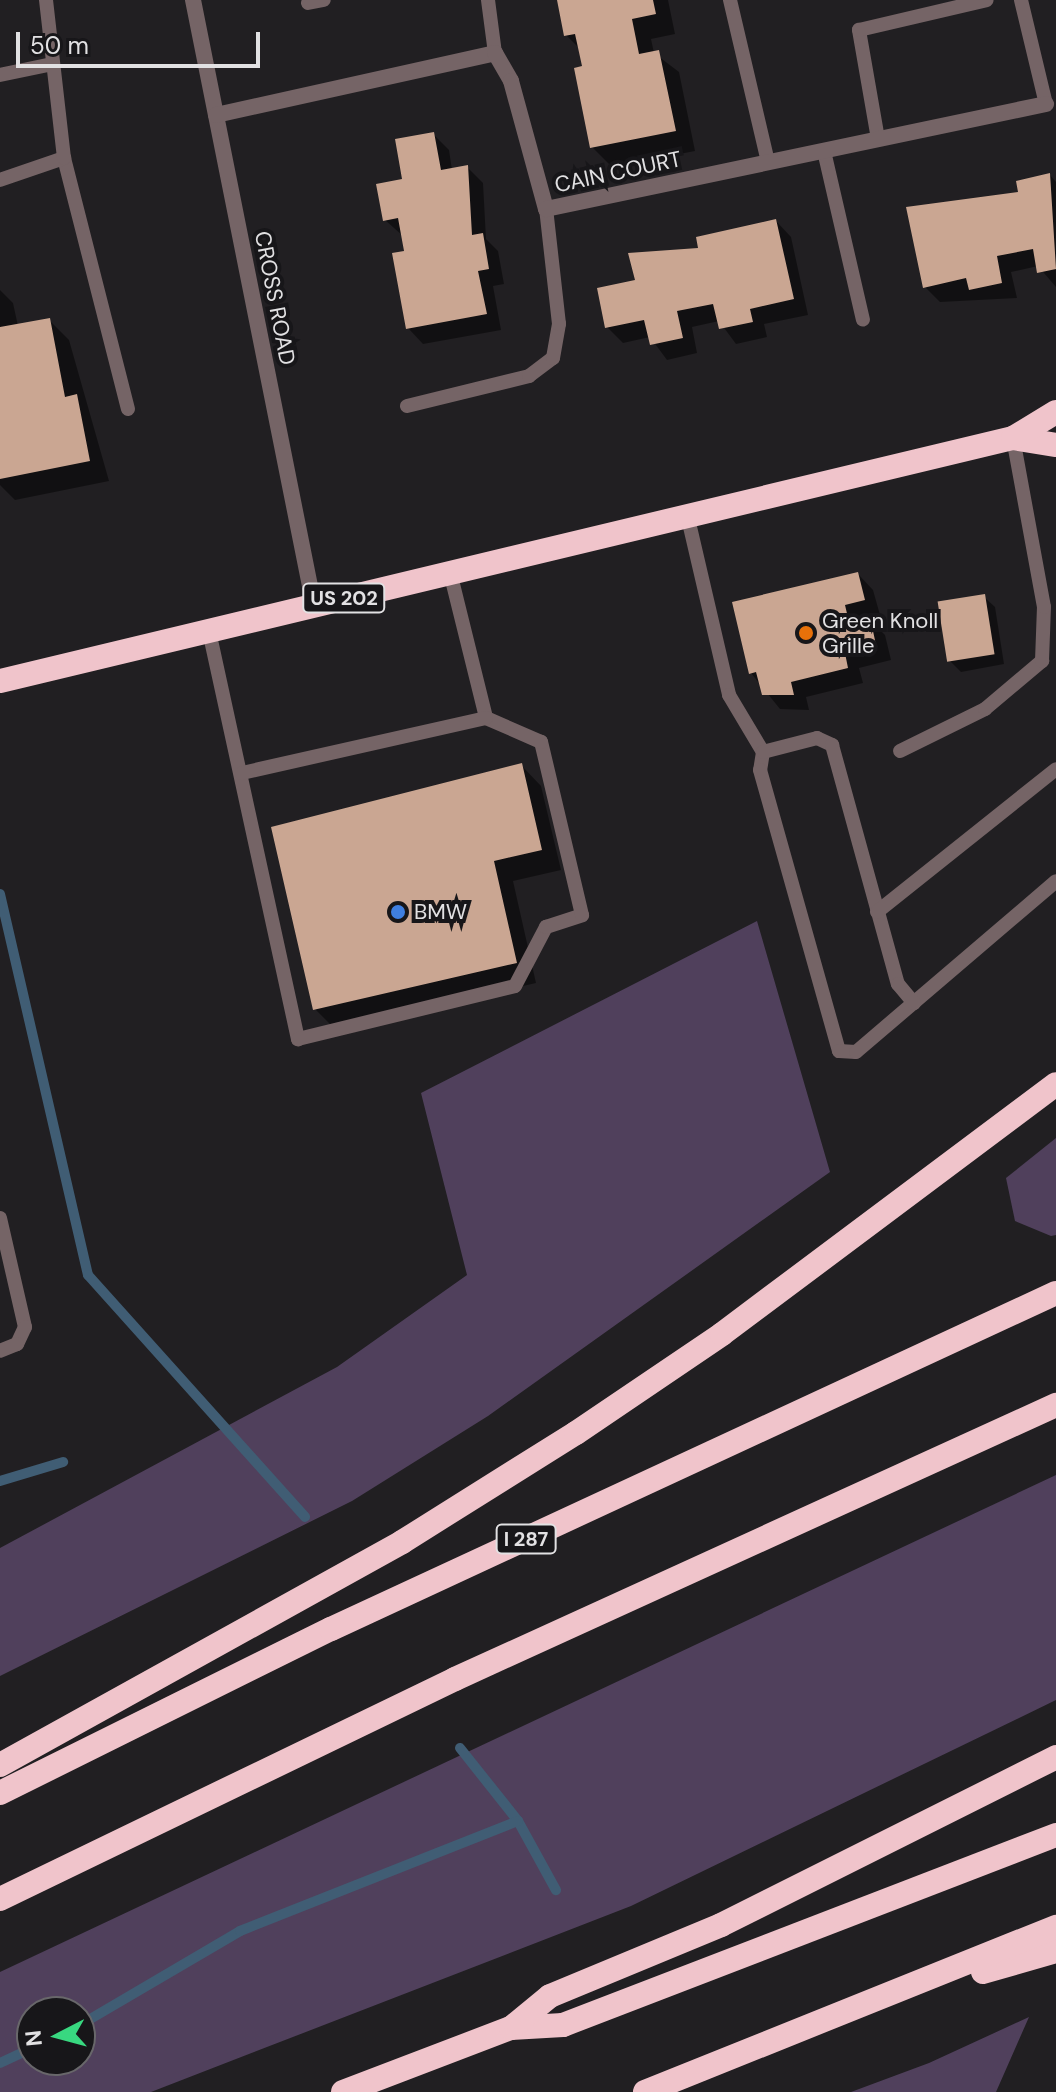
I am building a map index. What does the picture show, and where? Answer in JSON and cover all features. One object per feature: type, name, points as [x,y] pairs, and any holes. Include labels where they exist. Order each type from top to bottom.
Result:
[{"type":"highway","name":"US 202","points":[[0,681],[1013,438],[1056,412]]},
{"type":"highway","name":"US 202","points":[[1013,438],[1056,445]]},
{"type":"highway","points":[[0,1765],[402,1542],[576,1433],[722,1334],[1056,1084]]},
{"type":"highway","name":"I 287","points":[[0,1793],[354,1619],[1056,1293]]},
{"type":"highway","points":[[0,1899],[427,1692],[1056,1405]]},
{"type":"highway","points":[[511,2028],[550,1996],[721,1925],[1056,1757]]},
{"type":"highway","points":[[343,2092],[511,2028],[563,2025],[1056,1835]]},
{"type":"highway","points":[[645,2092],[892,1998],[1056,1927]]},
{"type":"highway","points":[[892,1998],[1056,1951]]},
{"type":"street","name":"CROSS ROAD","points":[[193,0],[314,606]]},
{"type":"street","points":[[216,115],[495,53]]},
{"type":"street","name":"CAIN COURT","points":[[495,53],[511,81],[546,209],[1046,104]]},
{"type":"lane","points":[[46,0],[64,158],[128,409]]},
{"type":"lane","points":[[308,3],[324,0]]},
{"type":"lane","points":[[488,0],[495,53]]},
{"type":"lane","points":[[730,0],[768,162]]},
{"type":"lane","points":[[878,139],[859,30],[987,0]]},
{"type":"lane","points":[[1021,0],[1046,104]]},
{"type":"lane","points":[[0,75],[52,64]]},
{"type":"lane","points":[[824,151],[863,320]]},
{"type":"lane","points":[[0,180],[64,158]]},
{"type":"lane","points":[[407,406],[529,376],[553,358],[559,324],[546,209]]},
{"type":"lane","points":[[900,751],[985,709],[1042,661],[1044,607],[1013,438]]},
{"type":"lane","points":[[687,514],[729,695],[763,752],[760,770],[837,1048],[856,1052],[1056,881]]},
{"type":"lane","points":[[450,572],[486,718]]},
{"type":"lane","points":[[209,631],[298,1039],[515,986],[546,927],[582,915],[541,742],[486,718],[242,773]]},
{"type":"lane","points":[[763,752],[817,738],[832,745],[898,984],[914,1003]]},
{"type":"lane","points":[[877,912],[1056,769]]},
{"type":"lane","points":[[0,1218],[25,1327],[17,1344],[0,1351]]},
{"type":"shaded area","points":[[757,921],[830,1172],[488,1416],[352,1501],[0,1676],[0,1548],[337,1367],[467,1275],[421,1093]]},
{"type":"shaded area","points":[[1056,1138],[1056,1235],[1051,1236],[1015,1221],[1006,1178]]},
{"type":"shaded area","points":[[1056,1475],[1056,1700],[631,1906],[151,2092],[0,2092],[0,1972]]},
{"type":"shaded area","points":[[1029,2017],[996,2092],[851,2092],[929,2063]]},
{"type":"building","points":[[557,0],[653,0],[656,14],[632,19],[639,54],[659,50],[676,131],[590,148],[574,68],[582,66],[575,34],[564,36]]},
{"type":"building","points":[[434,132],[441,170],[468,165],[472,235],[483,233],[489,269],[478,271],[487,314],[406,329],[392,253],[404,251],[398,218],[383,221],[376,184],[402,179],[395,139]]},
{"type":"building","points":[[1050,173],[1056,269],[1037,273],[1033,249],[997,256],[1002,283],[969,290],[966,278],[923,288],[906,207],[1018,192],[1016,181]]},
{"type":"building","points":[[776,219],[794,299],[750,309],[753,322],[719,329],[713,304],[677,311],[683,338],[650,345],[644,320],[605,328],[597,288],[635,280],[628,253],[698,248],[696,237]]},
{"type":"building","points":[[50,318],[65,397],[77,394],[90,461],[0,479],[0,327]]},
{"type":"building","name":"Green Knoll Grille","points":[[858,572],[865,600],[845,605],[849,622],[870,617],[876,645],[845,653],[848,668],[791,682],[794,695],[762,695],[756,672],[749,674],[732,602]]},
{"type":"building","points":[[985,594],[995,654],[947,662],[938,602]]},
{"type":"building","name":"BMW","points":[[522,763],[542,850],[494,861],[517,963],[313,1010],[271,827]]},
{"type":"waterway","points":[[0,894],[88,1275],[305,1517]]},
{"type":"waterway","points":[[0,1481],[63,1462]]},
{"type":"waterway","points":[[460,1748],[518,1821],[556,1890]]},
{"type":"waterway","points":[[96,2016],[240,1931],[518,1821]]},
{"type":"waterway","points":[[0,2063],[16,2056]]},
{"type":"place","name":"Green Knoll Grille","points":[[806,633]]},
{"type":"place","name":"BMW","points":[[398,912]]}]
